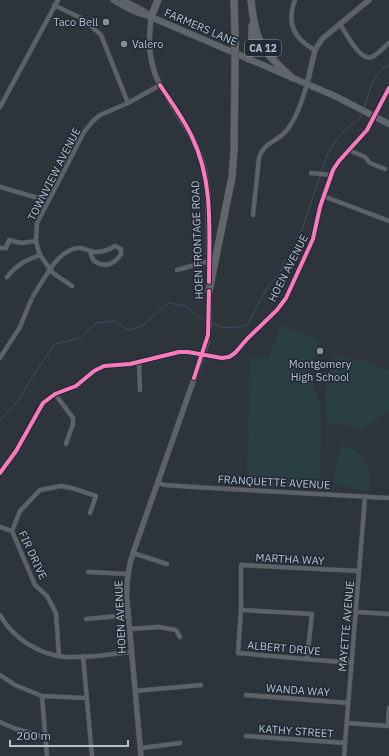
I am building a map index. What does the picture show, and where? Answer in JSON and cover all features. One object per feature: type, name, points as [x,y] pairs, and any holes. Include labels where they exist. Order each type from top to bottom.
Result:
[{"type":"highway","points":[[151,17],[158,0]]},
{"type":"highway","points":[[209,291],[232,176],[234,151],[235,70],[234,0]]},
{"type":"highway","name":"CA 12","points":[[251,0],[255,30],[262,47],[291,77]]},
{"type":"highway","points":[[249,59],[252,47],[252,10]]},
{"type":"main road","name":"FARMERS LANE","points":[[151,17],[307,84],[389,124]]},
{"type":"street","points":[[0,107],[58,0]]},
{"type":"street","name":"FARMERS LANE","points":[[113,0],[142,15],[151,17]]},
{"type":"street","points":[[123,0],[144,11],[151,17]]},
{"type":"street","points":[[295,0],[291,13],[295,33],[304,44],[315,50]]},
{"type":"street","points":[[253,215],[261,150],[287,130],[307,84],[315,50],[322,39],[368,0]]},
{"type":"street","points":[[54,5],[83,19],[101,35],[128,102]]},
{"type":"street","name":"HOEN FRONTAGE ROAD","points":[[151,17],[149,38],[150,53],[154,69],[160,85],[190,132],[204,168],[208,194],[210,315],[209,332],[202,355]]},
{"type":"street","points":[[340,24],[360,54],[366,58],[372,57],[389,43]]},
{"type":"street","name":"TOWNVIEW AVENUE","points":[[72,286],[53,273],[40,255],[36,241],[37,223],[84,132],[93,121],[100,115],[160,85]]},
{"type":"street","name":"HOEN AVENUE","points":[[142,756],[131,652],[126,586],[134,553],[202,355],[222,358],[231,356],[279,307],[288,293],[315,235],[323,196],[330,175],[348,150],[367,130],[389,88]]},
{"type":"street","points":[[348,150],[365,157],[370,163],[385,169]]},
{"type":"street","points":[[313,173],[330,175]]},
{"type":"street","points":[[0,187],[48,201]]},
{"type":"street","points":[[323,196],[389,221]]},
{"type":"street","points":[[0,248],[6,248],[9,240],[23,243],[36,241]]},
{"type":"street","points":[[0,358],[20,327],[32,298],[54,263],[65,253],[73,248],[98,252],[117,246],[121,249],[121,254],[113,264],[104,265],[94,261],[91,251]]},
{"type":"street","points":[[8,277],[23,261],[40,255]]},
{"type":"street","points":[[177,270],[209,261]]},
{"type":"street","points":[[0,473],[16,451],[43,403],[55,394],[76,386],[91,373],[101,367],[139,362],[182,352],[202,355]]},
{"type":"street","points":[[139,362],[140,390]]},
{"type":"street","points":[[55,394],[73,418],[73,424],[66,444]]},
{"type":"street","name":"FRANQUETTE AVENUE","points":[[158,483],[165,485],[194,487],[389,498]]},
{"type":"street","name":"FIR DRIVE","points":[[59,656],[56,613],[47,596],[36,584],[12,531],[20,511],[40,490],[61,486],[96,496],[90,513]]},
{"type":"street","name":"MAYETTE AVENUE","points":[[344,756],[348,723],[348,703],[365,497]]},
{"type":"street","points":[[0,527],[12,531]]},
{"type":"street","points":[[134,553],[167,564]]},
{"type":"street","name":"MARTHA WAY","points":[[241,610],[241,565],[359,571]]},
{"type":"street","points":[[88,572],[128,574]]},
{"type":"street","points":[[241,610],[312,614],[307,659]]},
{"type":"street","name":"ALBERT DRIVE","points":[[241,610],[238,653],[352,663]]},
{"type":"street","points":[[356,612],[389,614]]},
{"type":"street","points":[[0,615],[12,630],[25,641],[37,649],[59,656],[83,656],[131,652]]},
{"type":"street","points":[[86,619],[128,615]]},
{"type":"street","points":[[130,629],[159,627],[176,630],[180,637]]},
{"type":"street","points":[[83,656],[92,756]]},
{"type":"street","points":[[0,675],[15,685],[42,696],[86,698]]},
{"type":"street","points":[[136,691],[201,685]]},
{"type":"street","name":"WANDA WAY","points":[[246,695],[348,703]]},
{"type":"street","points":[[42,696],[47,756]]},
{"type":"street","points":[[348,723],[388,726],[389,708]]},
{"type":"street","points":[[0,722],[21,731],[46,737]]},
{"type":"street","name":"KATHY STREET","points":[[246,736],[345,744]]},
{"type":"street","points":[[141,748],[180,744]]},
{"type":"green space","points":[[281,325],[321,340],[309,373],[321,406],[320,473],[323,490],[247,485],[250,358],[268,358]]},
{"type":"green space","points":[[336,356],[362,360],[389,370],[389,411],[363,429],[326,422],[325,393],[331,359]]},
{"type":"green space","points":[[341,445],[356,451],[366,462],[370,476],[369,492],[334,483],[333,480]]},
{"type":"waterway","points":[[364,109],[369,90],[375,77],[383,68],[389,65]]},
{"type":"waterway","points":[[321,172],[335,141],[344,131],[356,122],[362,114]]},
{"type":"waterway","points":[[296,239],[300,235],[320,175]]},
{"type":"waterway","points":[[211,323],[229,328],[247,325],[268,286],[280,273],[285,259]]},
{"type":"waterway","points":[[0,420],[18,401],[36,371],[55,344],[80,338],[96,323],[115,321],[129,330],[142,326],[168,303],[186,306],[198,317],[206,321]]},
{"type":"cycle path","points":[[160,85],[189,130],[199,154],[204,172],[209,208],[209,282]]},
{"type":"cycle path","points":[[0,473],[16,451],[43,403],[55,394],[76,386],[94,371],[104,366],[130,364],[179,352],[188,352],[222,358],[229,357],[235,353],[277,310],[286,298],[313,239],[320,207],[333,170],[339,161],[367,130],[389,88]]},
{"type":"cycle path","points":[[194,378],[208,335],[209,291]]},
{"type":"place","name":"Taco Bell","points":[[106,22]]},
{"type":"place","name":"Valero","points":[[124,44]]},
{"type":"place","name":"Montgomery High School","points":[[320,351]]}]
